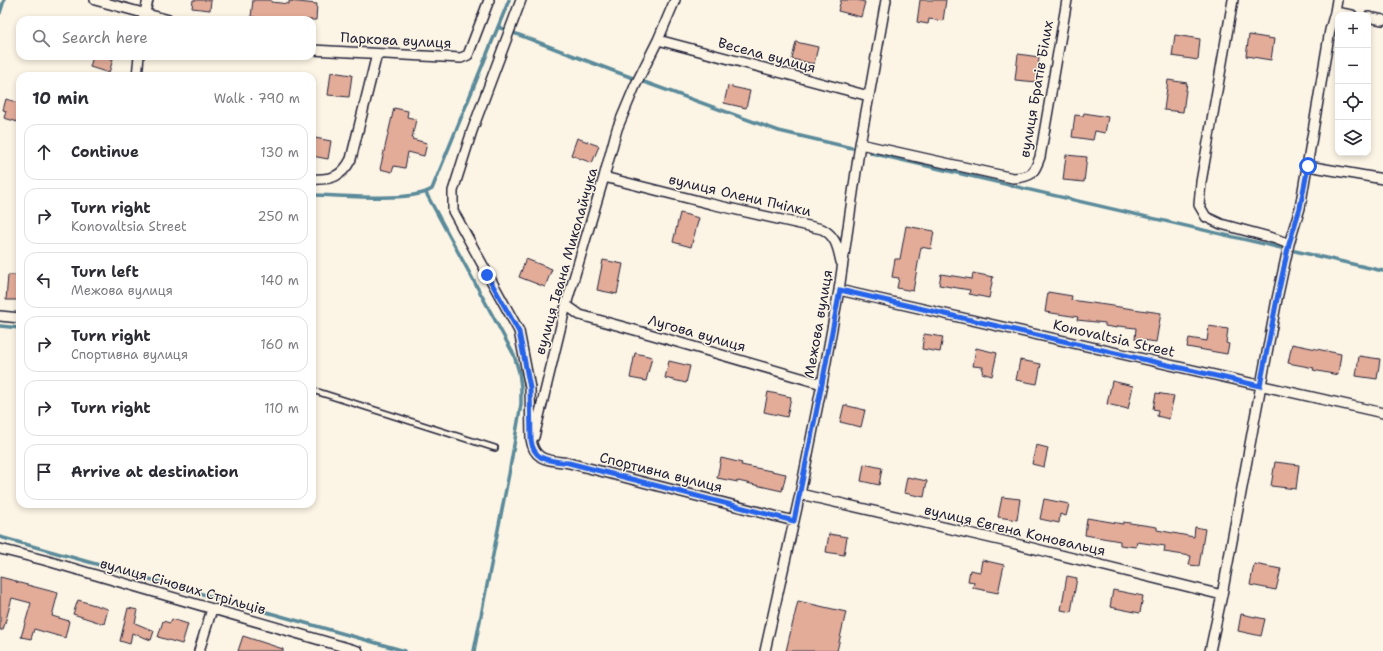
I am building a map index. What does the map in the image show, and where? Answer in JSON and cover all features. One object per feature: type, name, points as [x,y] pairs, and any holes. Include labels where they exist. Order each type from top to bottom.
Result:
[{"type":"street","points":[[95,0],[141,16]]},
{"type":"street","points":[[144,16],[148,0]]},
{"type":"street","name":"Паркова вулиця","points":[[316,50],[461,58],[468,55],[490,0]]},
{"type":"street","points":[[520,0],[472,131],[453,191],[453,211],[519,332],[530,388],[532,443]]},
{"type":"street","points":[[658,40],[675,0]]},
{"type":"street","name":"Межова вулиця","points":[[765,651],[800,494],[840,290],[860,144],[870,96],[886,0]]},
{"type":"street","name":"вулиця Братів Білих","points":[[860,144],[1013,178],[1026,177],[1035,170],[1040,157],[1067,0]]},
{"type":"street","points":[[1233,0],[1201,182],[1199,205],[1206,217],[1221,224],[1289,244]]},
{"type":"street","points":[[1210,651],[1222,595],[1277,299],[1289,244],[1300,208],[1330,30],[1337,0]]},
{"type":"street","points":[[1371,18],[1383,20]]},
{"type":"street","name":"вулиця Івана Миколайчука","points":[[532,443],[566,305],[617,129],[635,86],[658,40]]},
{"type":"street","name":"Весела вулиця","points":[[658,40],[870,96]]},
{"type":"street","points":[[316,179],[328,179],[342,172],[347,167],[351,159],[377,54]]},
{"type":"street","points":[[137,72],[139,60]]},
{"type":"street","points":[[1308,166],[1383,179]]},
{"type":"street","name":"вулиця Олени Пчілки","points":[[604,177],[711,204],[822,229],[829,232],[834,237],[839,251],[842,271]]},
{"type":"street","name":"Konovaltsia Street","points":[[840,290],[1383,413]]},
{"type":"street","name":"Лугова вулиця","points":[[566,305],[580,315],[822,384]]},
{"type":"street","points":[[0,316],[16,318]]},
{"type":"street","name":"Спортивна вулиця","points":[[532,443],[535,453],[540,458],[569,463],[794,521]]},
{"type":"street","name":"вулиця Євгена Коновальця","points":[[800,494],[1012,543],[1222,595]]},
{"type":"street","name":"вулиця Січових Стрільців","points":[[0,549],[44,560],[358,651]]},
{"type":"street","points":[[199,651],[212,609]]},
{"type":"lane","points":[[316,391],[496,448]]},
{"type":"building","points":[[193,0],[211,0],[210,10],[192,8]]},
{"type":"building","points":[[253,0],[271,0],[271,2],[289,4],[289,1],[317,4],[316,20],[316,16],[251,16]]},
{"type":"building","points":[[841,0],[857,0],[865,2],[861,17],[838,11]]},
{"type":"building","points":[[920,0],[946,0],[943,21],[929,19],[928,24],[917,22]]},
{"type":"building","points":[[1175,35],[1200,39],[1198,60],[1172,56]]},
{"type":"building","points":[[1249,35],[1274,39],[1271,60],[1246,56]]},
{"type":"building","points":[[796,42],[818,47],[814,64],[792,59]]},
{"type":"building","points":[[1018,54],[1039,57],[1037,82],[1015,80]]},
{"type":"building","points":[[92,60],[113,60],[109,72],[90,67]]},
{"type":"building","points":[[331,72],[352,75],[349,97],[328,95]]},
{"type":"building","points":[[1168,80],[1187,83],[1183,112],[1164,110]]},
{"type":"building","points":[[728,86],[750,91],[746,108],[724,103]]},
{"type":"building","points":[[6,99],[16,102],[16,121],[4,118],[6,111],[3,110]]},
{"type":"building","points":[[394,108],[408,111],[407,117],[416,119],[412,139],[427,143],[424,156],[408,152],[405,168],[394,166],[392,172],[380,169]]},
{"type":"building","points":[[1084,113],[1108,117],[1105,133],[1095,131],[1093,140],[1072,137],[1075,115],[1083,116]]},
{"type":"building","points":[[316,138],[331,141],[328,159],[316,157]]},
{"type":"building","points":[[577,138],[599,146],[592,163],[571,155]]},
{"type":"building","points":[[1066,155],[1087,157],[1084,182],[1063,180]]},
{"type":"building","points":[[680,213],[699,218],[691,247],[673,242]]},
{"type":"building","points":[[906,226],[934,231],[931,249],[921,247],[913,291],[897,288],[899,278],[892,277],[895,259],[900,259]]},
{"type":"building","points":[[526,259],[552,269],[545,287],[519,277]]},
{"type":"building","points":[[603,260],[623,264],[617,294],[597,290]]},
{"type":"building","points":[[973,273],[993,277],[989,298],[969,294],[970,290],[939,285],[941,274],[972,279]]},
{"type":"building","points":[[8,275],[16,275],[16,300],[6,300]]},
{"type":"building","points":[[1048,292],[1072,296],[1071,300],[1161,313],[1156,342],[1135,339],[1136,328],[1118,326],[1117,328],[1105,326],[1105,323],[1077,320],[1078,317],[1045,312]]},
{"type":"building","points":[[1209,326],[1228,329],[1226,343],[1229,344],[1227,354],[1187,347],[1189,338],[1207,341]]},
{"type":"building","points":[[924,334],[943,337],[940,352],[922,349]]},
{"type":"building","points":[[1292,344],[1341,354],[1338,375],[1313,370],[1314,368],[1288,363]]},
{"type":"building","points":[[976,348],[997,353],[992,376],[982,373],[983,367],[973,366]]},
{"type":"building","points":[[635,353],[652,357],[646,381],[630,378]]},
{"type":"building","points":[[1359,356],[1380,359],[1377,379],[1356,376]]},
{"type":"building","points":[[1020,360],[1041,364],[1037,384],[1016,380]]},
{"type":"building","points":[[669,361],[690,366],[686,383],[665,378]]},
{"type":"building","points":[[1112,381],[1133,386],[1128,409],[1107,404]]},
{"type":"building","points":[[768,392],[791,397],[787,417],[764,412]]},
{"type":"building","points":[[1156,393],[1174,396],[1169,419],[1157,416],[1158,410],[1153,409]]},
{"type":"building","points":[[844,405],[865,410],[861,427],[840,422]]},
{"type":"building","points":[[1036,445],[1048,448],[1044,467],[1032,464]]},
{"type":"building","points":[[721,458],[742,463],[741,465],[786,474],[782,491],[717,478]]},
{"type":"building","points":[[1275,462],[1299,465],[1296,489],[1271,486]]},
{"type":"building","points":[[864,464],[882,468],[879,485],[861,481]]},
{"type":"building","points":[[907,477],[927,481],[924,497],[904,493]]},
{"type":"building","points":[[1002,497],[1020,499],[1017,520],[998,517]]},
{"type":"building","points":[[1044,499],[1069,504],[1066,516],[1060,514],[1059,523],[1040,519]]},
{"type":"building","points":[[1087,518],[1123,524],[1123,522],[1157,527],[1157,530],[1194,537],[1195,527],[1205,529],[1199,566],[1189,565],[1191,556],[1164,552],[1165,546],[1137,542],[1136,547],[1120,545],[1120,541],[1085,535]]},
{"type":"building","points":[[829,534],[847,537],[844,555],[826,552]]},
{"type":"building","points":[[982,560],[1004,565],[998,593],[973,588],[974,582],[968,581],[970,570],[980,572]]},
{"type":"building","points":[[1254,564],[1281,569],[1276,590],[1250,585]]},
{"type":"building","points":[[1067,576],[1077,578],[1071,612],[1061,610]]},
{"type":"building","points":[[0,577],[58,593],[52,616],[69,621],[65,638],[34,629],[31,639],[21,637],[31,603],[12,598],[3,630],[0,630]]},
{"type":"building","points":[[1113,590],[1143,596],[1140,613],[1110,607]]},
{"type":"building","points":[[78,600],[108,609],[104,624],[73,614]]},
{"type":"building","points":[[798,601],[846,612],[837,651],[786,651]]},
{"type":"building","points":[[128,608],[138,610],[135,623],[154,631],[151,640],[132,633],[130,644],[120,641]]},
{"type":"building","points":[[1241,614],[1265,619],[1261,636],[1238,631]]},
{"type":"building","points":[[172,619],[188,624],[182,644],[158,637],[163,621],[170,623]]},
{"type":"building","points":[[243,636],[283,649],[283,651],[238,651]]},
{"type":"waterway","points":[[0,13],[4,0]]},
{"type":"waterway","points":[[316,195],[392,197],[408,196],[432,189],[509,0]]},
{"type":"waterway","points":[[498,27],[779,131],[852,148]]},
{"type":"waterway","points":[[871,153],[1281,248]]},
{"type":"waterway","points":[[426,193],[514,355],[519,372],[521,387],[521,404],[509,474],[474,651]]},
{"type":"waterway","points":[[1295,251],[1383,271]]},
{"type":"waterway","points":[[0,326],[16,328]]},
{"type":"waterway","points":[[0,537],[405,651]]},
{"type":"route","points":[[487,275],[519,332],[530,388],[532,447],[540,458],[569,463],[794,521],[840,290],[1260,386],[1289,244],[1300,208],[1308,166]]}]
